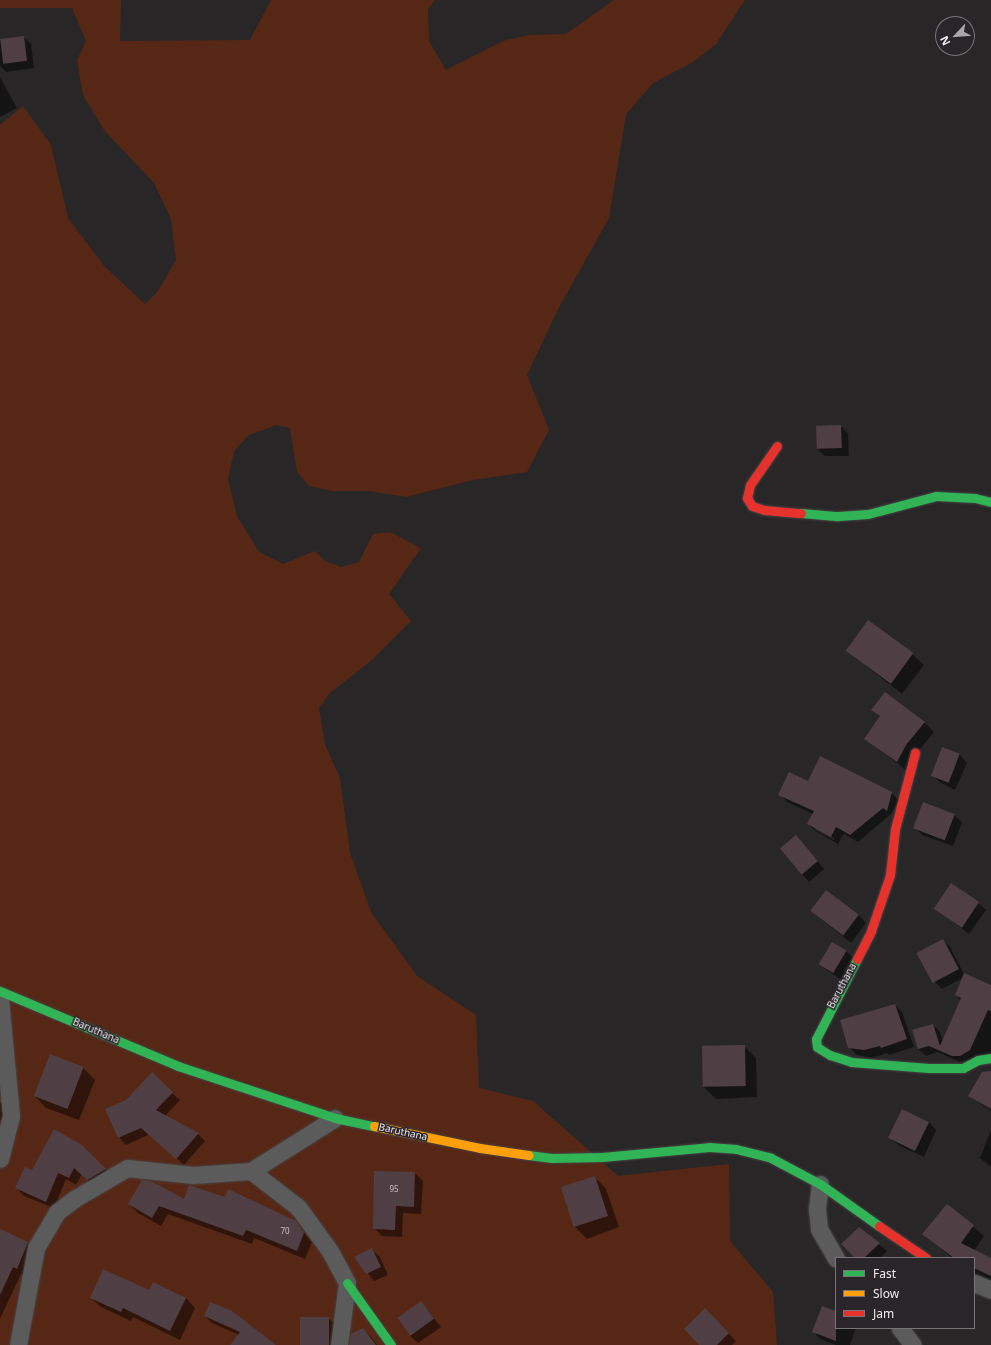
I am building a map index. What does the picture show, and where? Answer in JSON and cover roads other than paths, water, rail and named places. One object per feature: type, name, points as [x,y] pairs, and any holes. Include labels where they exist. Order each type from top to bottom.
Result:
[{"type":"street","points":[[777,446],[750,485],[747,498],[752,506],[764,510],[838,516],[868,514],[936,496],[975,498],[991,502]]},
{"type":"street","name":"Baruthana","points":[[915,753],[895,830],[890,875],[871,931],[816,1038],[817,1047],[830,1055],[851,1062],[929,1068],[963,1068],[978,1060],[991,1058]]},
{"type":"street","name":"Baruthana","points":[[0,992],[178,1066],[335,1118],[480,1148],[552,1158],[602,1157],[709,1147],[736,1149],[771,1158],[820,1184],[925,1257]]},
{"type":"street","points":[[0,999],[11,1116],[0,1159]]},
{"type":"street","points":[[18,1345],[36,1248],[57,1212],[74,1199],[127,1168],[193,1175],[251,1171],[335,1118]]},
{"type":"street","points":[[251,1171],[298,1207],[330,1251],[347,1283],[391,1345]]},
{"type":"street","points":[[820,1184],[817,1208],[819,1229],[835,1257]]},
{"type":"street","points":[[339,1345],[347,1283]]},
{"type":"street","points":[[975,1283],[991,1290]]},
{"type":"street","points":[[901,1329],[913,1345]]}]
